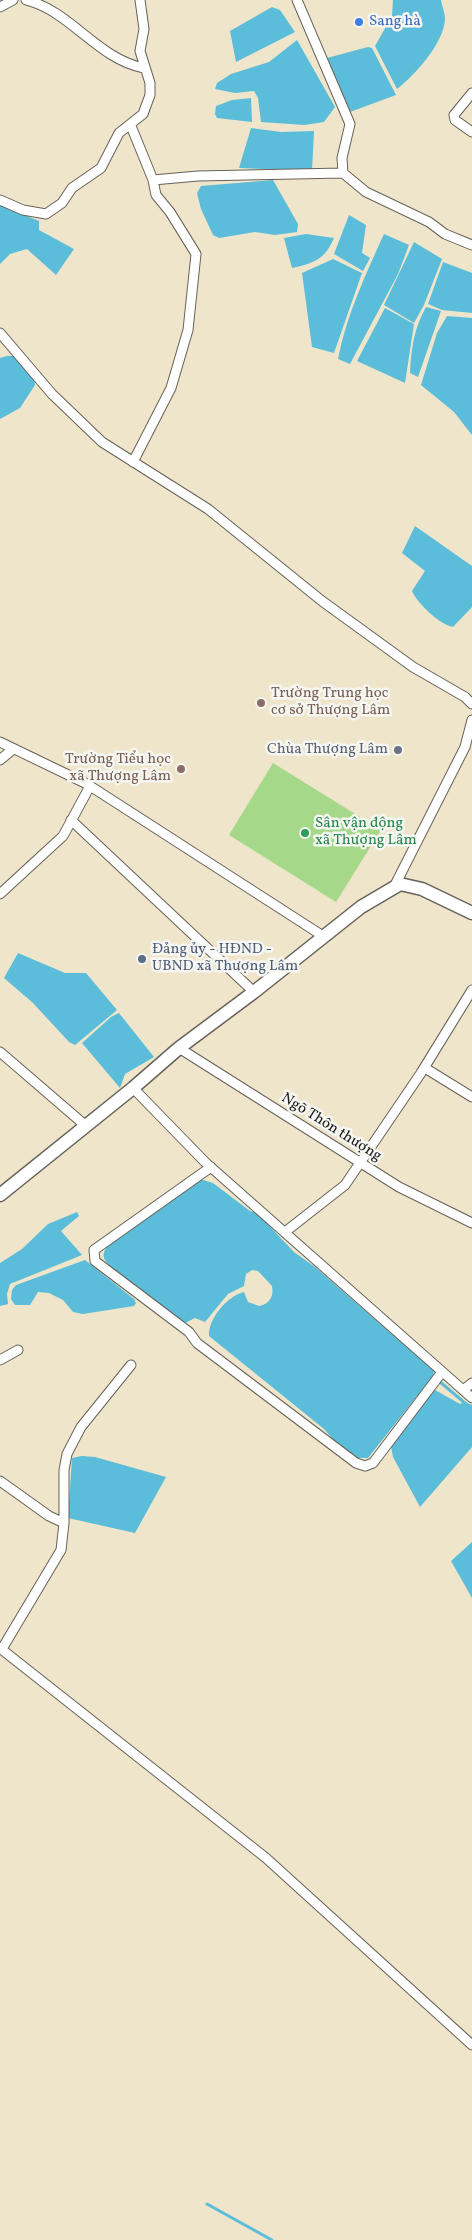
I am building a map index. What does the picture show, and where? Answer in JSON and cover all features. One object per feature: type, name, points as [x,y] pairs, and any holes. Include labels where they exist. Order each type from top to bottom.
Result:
[{"type":"street","points":[[0,7],[13,0]]},
{"type":"street","points":[[26,0],[36,2],[59,16],[127,65],[144,68]]},
{"type":"street","points":[[0,200],[22,210],[46,214],[62,203],[72,188],[101,168],[119,133],[131,126],[143,114],[150,95],[150,83],[140,51],[144,29],[140,0]]},
{"type":"street","points":[[297,0],[350,124],[342,158],[343,174]]},
{"type":"street","points":[[472,93],[454,115],[454,120],[472,132]]},
{"type":"street","points":[[131,126],[153,180],[156,196],[192,244],[196,254],[188,330],[171,388],[133,462]]},
{"type":"street","points":[[153,180],[198,176],[343,174],[366,192],[422,218],[445,234],[472,245]]},
{"type":"street","points":[[0,333],[52,394],[102,442],[208,509],[322,601],[413,666],[465,697],[472,704]]},
{"type":"street","points":[[394,887],[465,747],[472,720]]},
{"type":"street","points":[[0,742],[90,786],[323,936]]},
{"type":"street","points":[[0,760],[13,749]]},
{"type":"street","points":[[0,894],[63,836],[90,786]]},
{"type":"street","points":[[70,820],[254,992]]},
{"type":"street","points":[[0,1195],[133,1088],[179,1048],[254,992],[361,907],[394,887],[400,884],[422,889],[472,913]]},
{"type":"street","points":[[285,1232],[345,1185],[425,1068],[472,990]]},
{"type":"street","name":"Ngõ Thôn thượng","points":[[179,1048],[399,1187],[472,1224]]},
{"type":"street","points":[[0,1052],[86,1126]]},
{"type":"street","points":[[425,1068],[472,1097]]},
{"type":"street","points":[[133,1088],[211,1167],[472,1398]]},
{"type":"street","points":[[211,1167],[94,1250],[95,1261],[189,1332],[205,1349],[356,1462],[365,1466],[373,1463],[442,1372]]},
{"type":"street","points":[[0,1360],[18,1350]]},
{"type":"street","points":[[0,1660],[3,1650],[61,1550],[64,1523],[64,1470],[67,1454],[81,1427],[131,1365]]},
{"type":"street","points":[[463,1390],[472,1383]]},
{"type":"street","points":[[0,1481],[49,1516],[64,1523]]},
{"type":"street","points":[[3,1650],[266,1858],[472,2044]]},
{"type":"green space","name":"Sân vận động xã Thượng Lâm","points":[[273,763],[381,830],[336,902],[229,835]]},
{"type":"water","points":[[393,0],[441,0],[445,14],[440,38],[434,48],[412,76],[397,89],[375,46],[392,16]]},
{"type":"water","points":[[272,7],[280,10],[295,32],[236,62],[230,31]]},
{"type":"water","points":[[297,40],[335,107],[324,122],[304,125],[261,122],[258,98],[254,91],[235,93],[215,89],[217,83],[231,74],[269,62]]},
{"type":"water","points":[[368,47],[372,48],[396,95],[350,112],[327,58]]},
{"type":"water","points":[[251,98],[252,122],[217,118],[215,114],[216,106],[232,100]]},
{"type":"water","points":[[251,128],[281,132],[314,131],[312,171],[239,168]]},
{"type":"water","points":[[273,180],[298,224],[297,232],[275,235],[255,232],[219,238],[213,235],[201,209],[197,193],[201,186]]},
{"type":"water","points":[[0,205],[39,221],[39,230],[74,249],[56,275],[27,249],[10,254],[0,264]]},
{"type":"water","points":[[349,215],[366,225],[362,253],[370,258],[363,271],[334,254]]},
{"type":"water","points":[[306,234],[334,238],[327,251],[318,259],[292,268],[284,238]]},
{"type":"water","points":[[384,234],[409,245],[398,274],[350,364],[338,359],[346,327],[357,295]]},
{"type":"water","points":[[414,242],[442,259],[424,305],[414,323],[384,305]]},
{"type":"water","points":[[333,259],[362,273],[334,353],[312,347],[302,273]]},
{"type":"water","points":[[443,262],[472,273],[472,313],[442,310],[428,304]]},
{"type":"water","points":[[426,307],[441,311],[418,377],[410,373],[411,356],[416,331]]},
{"type":"water","points":[[385,308],[414,324],[405,383],[357,361]]},
{"type":"water","points":[[447,316],[472,318],[472,435],[454,412],[421,385],[437,333]]},
{"type":"water","points":[[14,356],[34,380],[35,385],[20,408],[0,419],[0,358]]},
{"type":"water","points":[[415,526],[472,566],[472,607],[453,627],[429,613],[412,591],[425,571],[402,553]]},
{"type":"water","points":[[18,953],[65,973],[86,973],[117,1010],[75,1045],[69,1042],[33,1003],[4,978]]},
{"type":"water","points":[[119,1013],[154,1057],[125,1074],[120,1088],[82,1043],[111,1017]]},
{"type":"water","points":[[200,1179],[213,1183],[250,1211],[257,1213],[294,1252],[315,1267],[434,1371],[433,1376],[368,1458],[358,1458],[343,1451],[324,1429],[209,1336],[215,1316],[231,1298],[244,1292],[248,1302],[259,1306],[270,1299],[272,1286],[258,1271],[252,1270],[246,1274],[244,1286],[228,1294],[205,1322],[195,1318],[185,1323],[116,1273],[104,1258],[105,1251],[112,1241]]},
{"type":"water","points":[[77,1212],[79,1216],[61,1231],[82,1255],[10,1284],[7,1294],[8,1304],[0,1306],[0,1263],[22,1249],[48,1224]]},
{"type":"water","points":[[85,1260],[134,1299],[136,1303],[134,1306],[83,1314],[73,1312],[63,1300],[49,1293],[38,1292],[30,1305],[15,1305],[11,1299],[12,1290],[16,1285]]},
{"type":"water","points":[[435,1390],[460,1404],[464,1402],[472,1405],[472,1447],[420,1507],[393,1457],[391,1446],[395,1438]]},
{"type":"water","points":[[82,1456],[95,1457],[166,1477],[135,1533],[68,1518],[72,1458]]},
{"type":"water","points":[[472,1542],[472,1598],[451,1561]]},
{"type":"waterway","points":[[433,1376],[472,1409]]},
{"type":"waterway","points":[[207,2204],[272,2240]]},
{"type":"place","name":"Sang hà","points":[[359,22]]},
{"type":"place","name":"Trường Trung học cơ sở Thượng Lâm","points":[[261,703]]},
{"type":"place","name":"Chùa Thượng Lâm","points":[[398,750]]},
{"type":"place","name":"Trường Tiểu học xã Thượng Lâm","points":[[181,769]]},
{"type":"place","name":"Sân vận động xã Thượng Lâm","points":[[305,833]]},
{"type":"place","name":"Đảng ủy - HĐND - UBND xã Thượng Lâm","points":[[142,959]]}]
